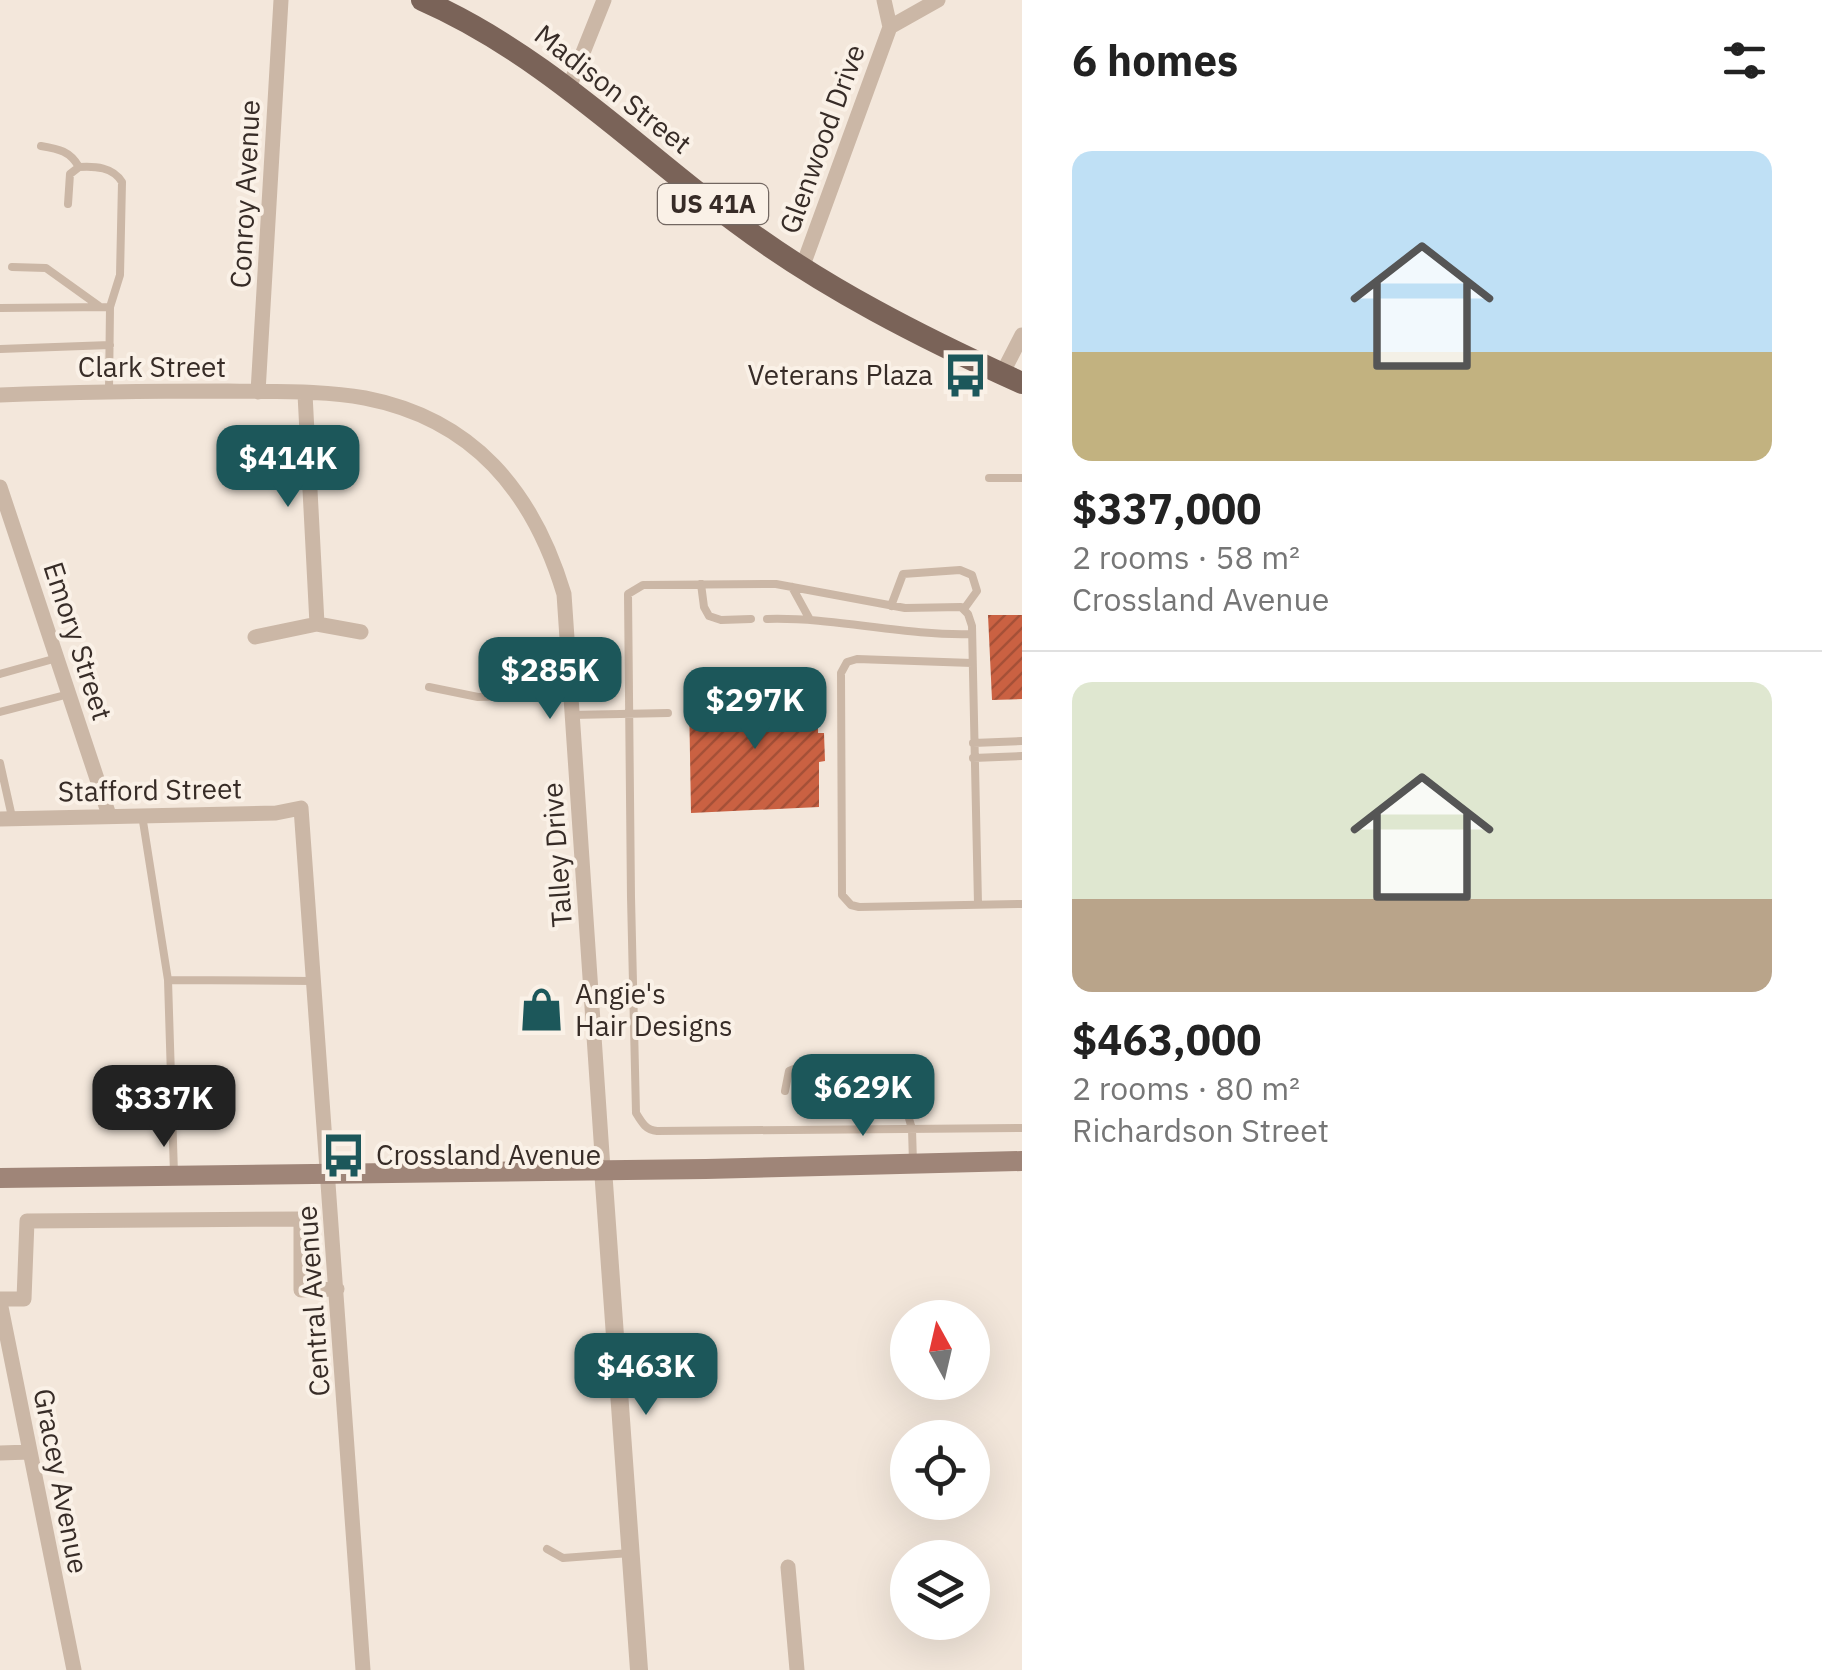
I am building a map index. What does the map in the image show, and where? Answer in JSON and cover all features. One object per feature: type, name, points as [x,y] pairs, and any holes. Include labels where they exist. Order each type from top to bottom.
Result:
[{"type":"main road","name":"Madison Street","points":[[422,0],[498,38],[802,268],[900,324],[1012,378]]},
{"type":"main road","points":[[0,1178],[1022,1161]]},
{"type":"street","name":"Conroy Avenue","points":[[258,392],[282,0]]},
{"type":"street","points":[[568,90],[604,0]]},
{"type":"street","points":[[884,0],[890,26],[938,0]]},
{"type":"street","name":"Glenwood Drive","points":[[802,268],[890,26]]},
{"type":"street","points":[[1012,378],[1022,334]]},
{"type":"street","name":"Clark Street","points":[[0,395],[109,390],[305,394]]},
{"type":"street","points":[[305,394],[317,624]]},
{"type":"street","name":"Talley Drive","points":[[305,394],[362,397],[421,414],[461,435],[498,469],[524,502],[553,558],[564,594],[604,1169]]},
{"type":"street","name":"Emory Street","points":[[0,487],[108,812]]},
{"type":"street","points":[[255,636],[317,624],[361,632]]},
{"type":"street","name":"Stafford Street","points":[[6,818],[276,813],[301,808]]},
{"type":"street","name":"Central Avenue","points":[[301,808],[363,1670]]},
{"type":"street","points":[[604,1169],[639,1670]]},
{"type":"street","points":[[0,1301],[24,1298],[27,1221],[301,1219],[301,1290],[337,1289]]},
{"type":"street","name":"Gracey Avenue","points":[[0,1301],[74,1670]]},
{"type":"street","points":[[0,1454],[30,1452]]},
{"type":"street","points":[[788,1567],[796,1670]]},
{"type":"lane","points":[[41,146],[62,149],[79,168]]},
{"type":"lane","points":[[68,204],[70,174],[79,168],[105,168],[122,182],[120,274],[110,307],[109,390]]},
{"type":"lane","points":[[12,268],[46,268],[100,306]]},
{"type":"lane","points":[[0,308],[110,307]]},
{"type":"lane","points":[[0,348],[110,345]]},
{"type":"lane","points":[[988,478],[1022,478]]},
{"type":"lane","points":[[892,606],[903,574],[960,570],[972,576],[977,591],[964,610]]},
{"type":"lane","points":[[978,904],[972,634],[964,610],[950,605],[892,606],[756,583],[643,585],[628,594],[635,1074],[636,1113],[640,1121],[650,1130],[658,1131],[1022,1128]]},
{"type":"lane","points":[[702,584],[709,616],[721,620],[751,619]]},
{"type":"lane","points":[[792,588],[808,618]]},
{"type":"lane","points":[[767,619],[808,618],[934,635],[972,634]]},
{"type":"lane","points":[[0,674],[57,658]]},
{"type":"lane","points":[[972,663],[857,659],[844,666],[842,888],[846,900],[859,907],[1022,904]]},
{"type":"lane","points":[[429,687],[478,697],[570,694]]},
{"type":"lane","points":[[0,712],[69,694]]},
{"type":"lane","points":[[572,715],[668,713]]},
{"type":"lane","points":[[973,743],[1022,741]]},
{"type":"lane","points":[[973,758],[1022,756]]},
{"type":"lane","points":[[0,763],[6,818]]},
{"type":"lane","points":[[142,815],[168,980],[174,1174]]},
{"type":"lane","points":[[168,980],[314,981]]},
{"type":"lane","points":[[896,1060],[896,1074],[912,1128],[913,1163]]},
{"type":"lane","points":[[785,1091],[789,1071],[801,1066]]},
{"type":"lane","points":[[827,1066],[843,1077],[844,1091]]},
{"type":"lane","points":[[547,1549],[562,1558],[631,1553]]},
{"type":"building","points":[[988,615],[1022,615],[1022,699],[992,700]]},
{"type":"building","points":[[818,692],[818,733],[824,733],[825,761],[819,762],[819,807],[691,813],[689,697]]},
{"type":"place","name":"Veterans Plaza","points":[[966,375]]},
{"type":"place","name":"Angie's Hair Designs","points":[[542,1010]]},
{"type":"place","name":"Crossland Avenue","points":[[343,1155]]}]
